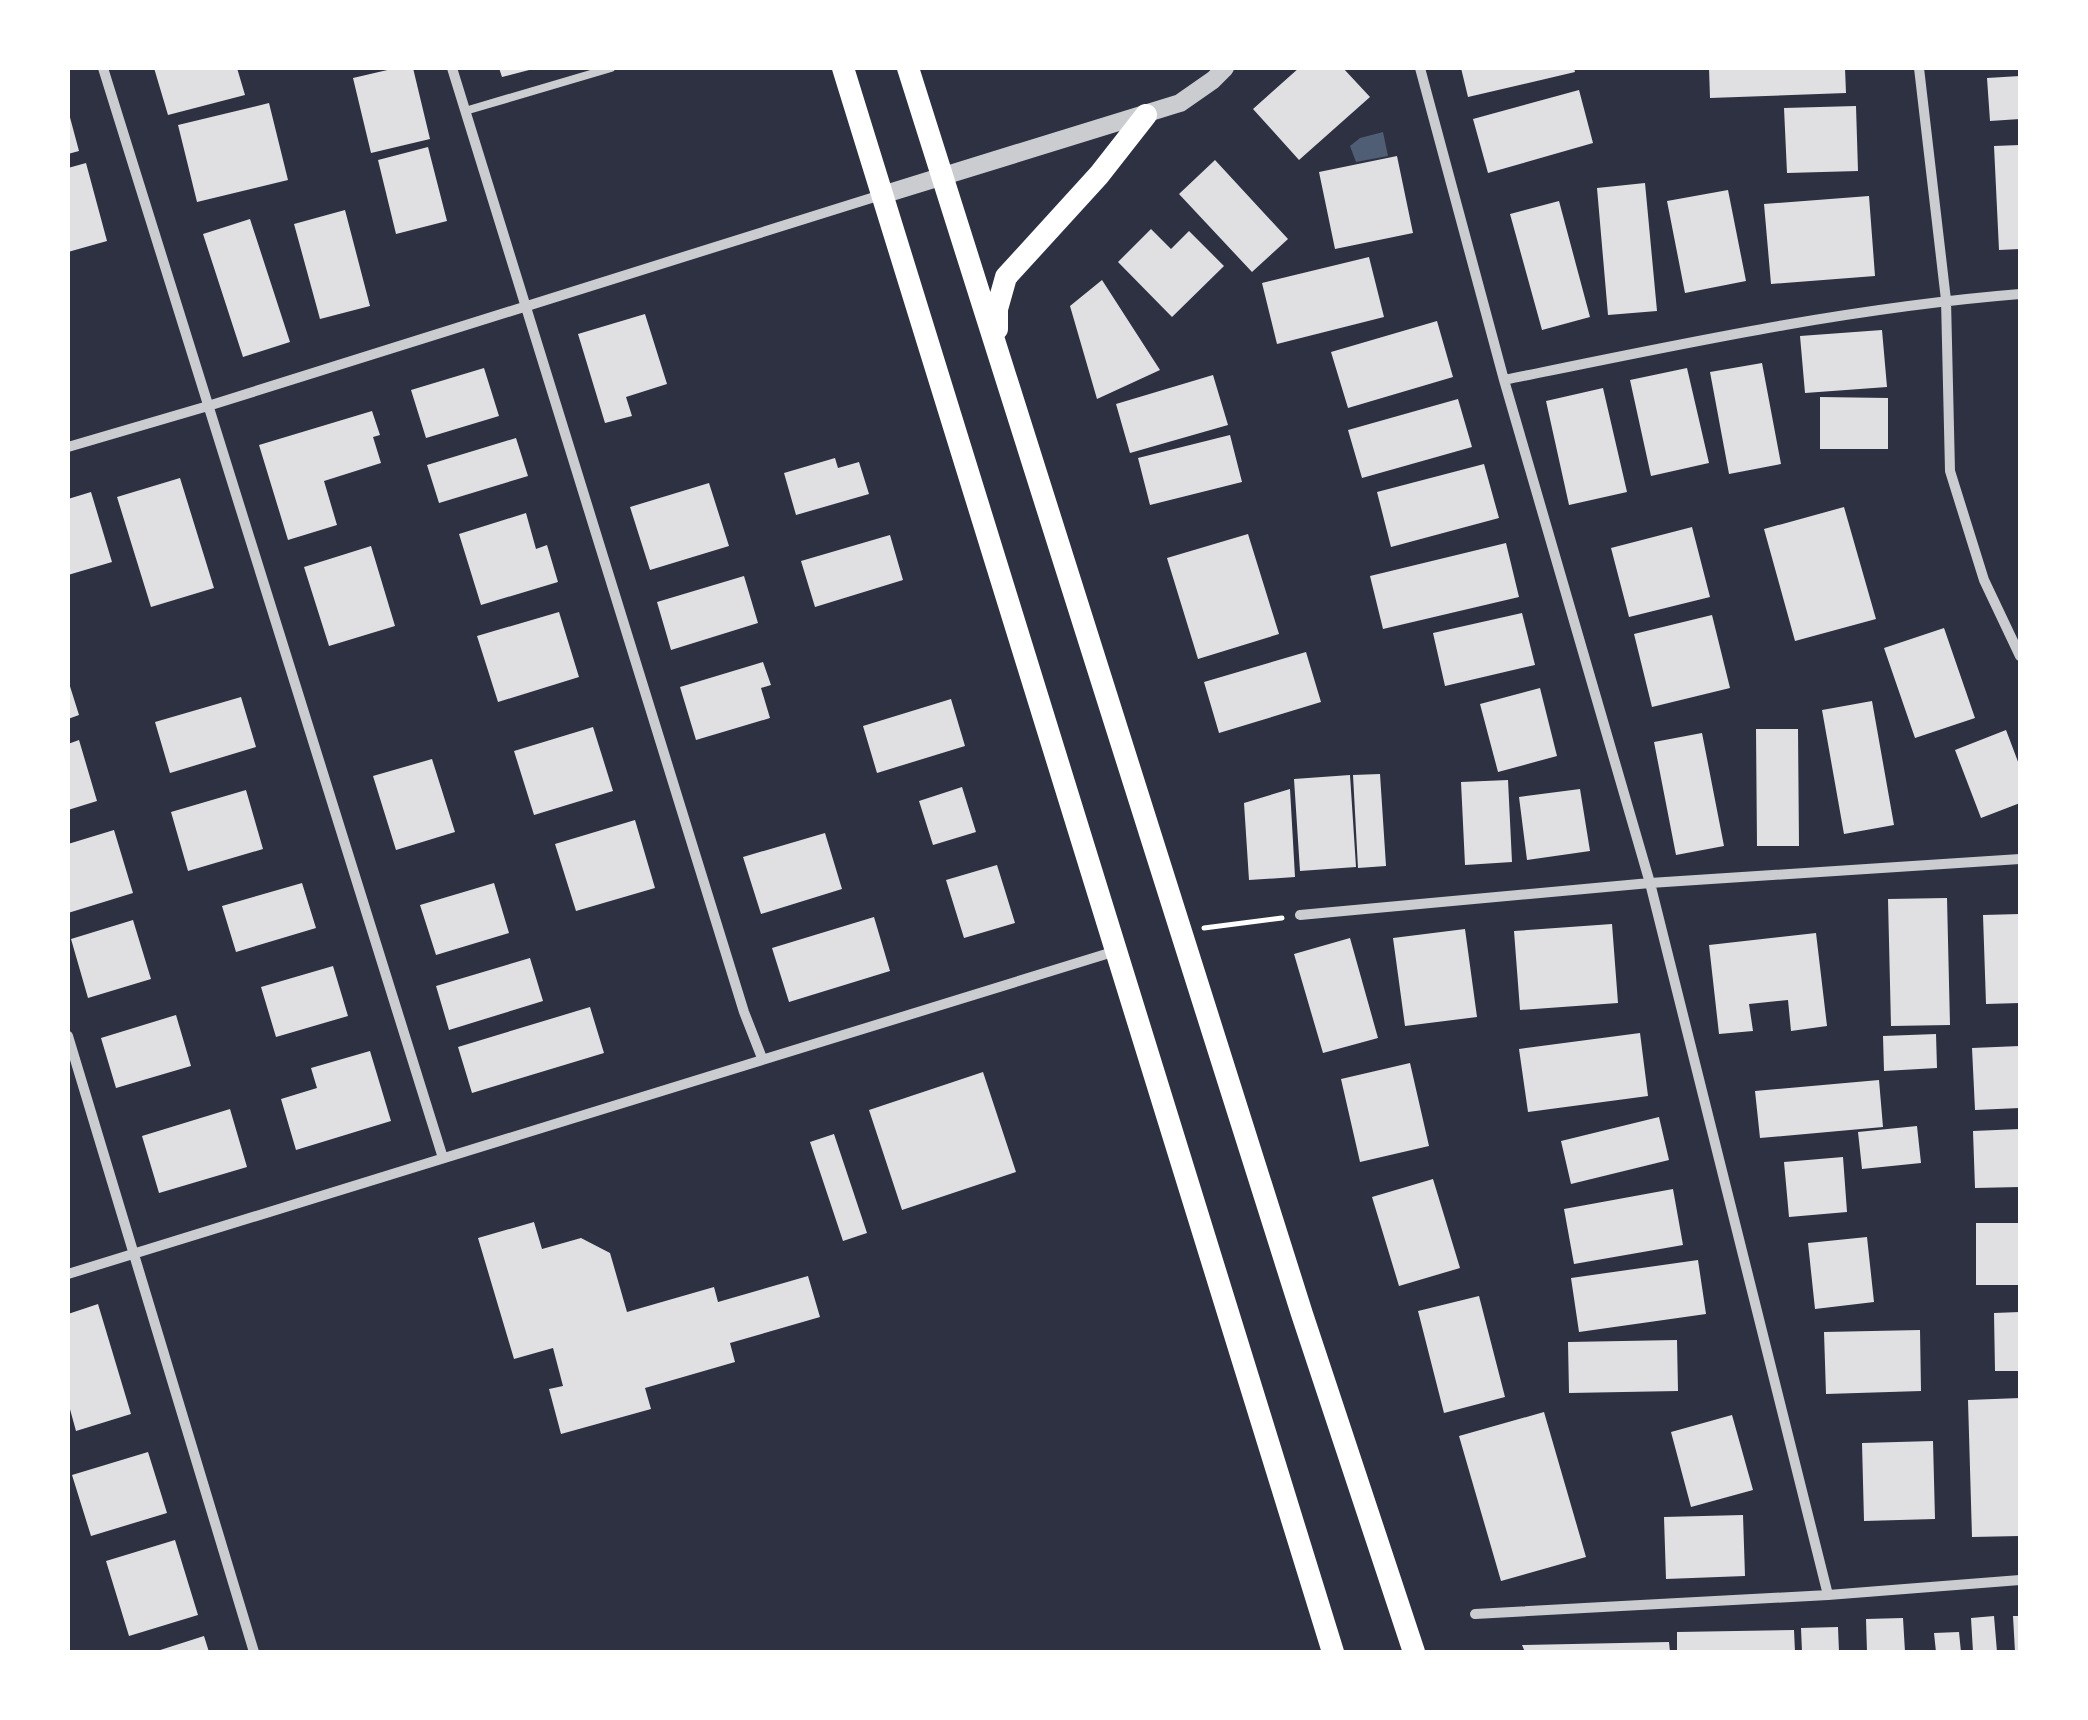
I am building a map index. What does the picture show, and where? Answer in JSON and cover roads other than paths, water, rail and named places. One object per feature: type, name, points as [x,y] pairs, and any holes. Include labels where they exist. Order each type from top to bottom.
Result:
[{"type":"main road","points":[[843,68],[1333,1652]]},
{"type":"main road","points":[[908,68],[1302,1314],[1414,1652]]},
{"type":"main road","points":[[997,348],[997,309],[1006,277],[1100,175],[1146,115]]},
{"type":"street","points":[[103,68],[443,1158]]},
{"type":"street","points":[[452,68],[744,1012],[762,1058]]},
{"type":"street","points":[[68,447],[1146,115],[1180,103],[1225,68]]},
{"type":"street","points":[[1420,68],[1504,380],[1650,883],[1828,1595]]},
{"type":"street","points":[[1919,68],[1946,300],[1950,471],[1984,580],[2020,656]]},
{"type":"street","points":[[1504,380],[1764,328],[1946,300],[2020,294]]},
{"type":"street","points":[[1300,915],[1650,883],[2020,859]]},
{"type":"street","points":[[68,1274],[1116,951]]},
{"type":"street","points":[[68,1036],[254,1652]]},
{"type":"street","points":[[1475,1614],[1828,1595],[2020,1580]]},
{"type":"lane","points":[[465,110],[611,68]]},
{"type":"water","points":[[1383,132],[1388,156],[1356,162],[1350,146],[1360,138]]}]
